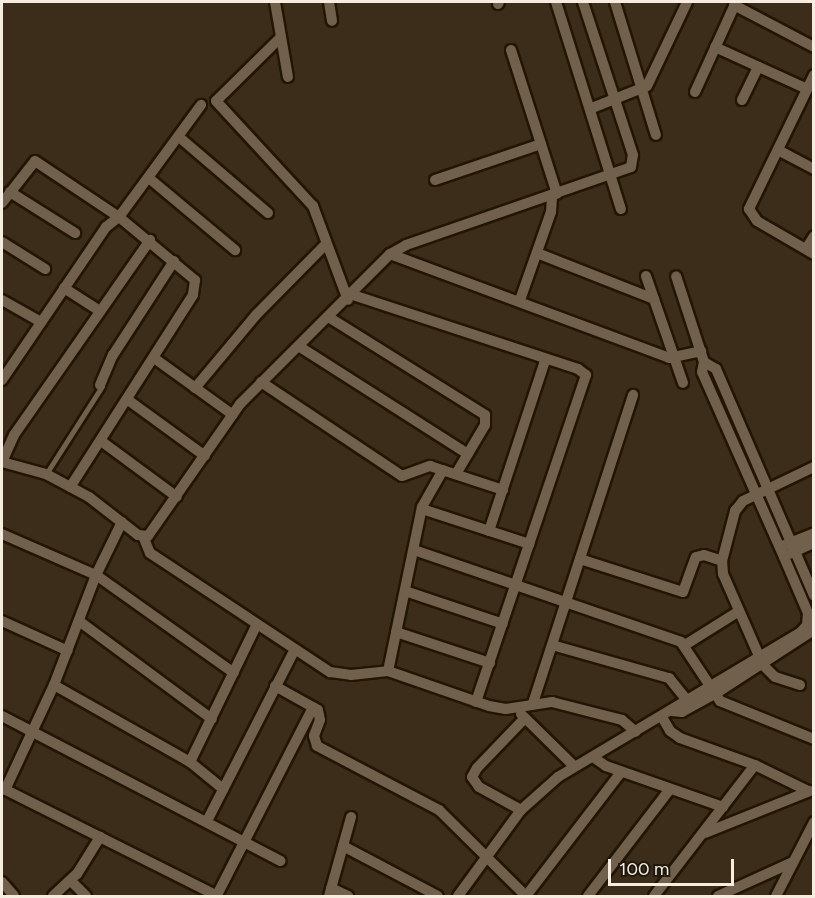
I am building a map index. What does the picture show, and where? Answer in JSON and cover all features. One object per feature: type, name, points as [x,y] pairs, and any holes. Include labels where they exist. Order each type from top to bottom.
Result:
[{"type":"street","points":[[275,2],[288,77]]},
{"type":"street","points":[[328,2],[332,21]]},
{"type":"street","points":[[556,2],[621,209]]},
{"type":"street","points":[[144,536],[153,531],[233,415],[261,382],[330,318],[390,254],[406,244],[625,171],[634,161],[583,2]]},
{"type":"street","points":[[615,2],[656,135]]},
{"type":"street","points":[[591,108],[616,101],[643,89],[657,69],[687,2]]},
{"type":"street","points":[[695,92],[735,3],[813,47]]},
{"type":"street","points":[[281,37],[216,101],[310,201],[350,297],[545,361],[582,370],[586,375],[476,702]]},
{"type":"street","points":[[715,47],[758,67],[805,94],[813,105]]},
{"type":"street","points":[[511,50],[541,144],[554,195],[551,212],[519,300]]},
{"type":"street","points":[[742,100],[758,67]]},
{"type":"street","points":[[813,75],[750,214],[810,252],[813,236]]},
{"type":"street","points":[[2,380],[106,227],[119,217],[150,179],[201,105]]},
{"type":"street","points":[[179,137],[268,213]]},
{"type":"street","points":[[435,180],[541,144]]},
{"type":"street","points":[[778,150],[813,169]]},
{"type":"street","points":[[2,202],[35,161],[150,240],[189,273],[196,286],[128,400],[70,487]]},
{"type":"street","points":[[150,179],[235,249]]},
{"type":"street","points":[[10,192],[75,233]]},
{"type":"street","points":[[150,240],[14,435],[2,462],[46,474],[70,487],[144,536],[150,553],[294,651],[340,675],[388,671],[498,709],[552,702],[622,720],[636,732]]},
{"type":"street","points":[[2,242],[45,269]]},
{"type":"street","points":[[195,388],[256,315],[326,244]]},
{"type":"street","points":[[537,253],[654,299]]},
{"type":"street","points":[[390,254],[676,359],[703,356]]},
{"type":"street","points":[[101,386],[113,355],[174,261]]},
{"type":"street","points":[[646,276],[683,383]]},
{"type":"street","points":[[667,714],[682,712],[712,690],[811,628],[808,613],[702,372],[703,356],[676,276]]},
{"type":"street","points":[[64,288],[100,311]]},
{"type":"street","points":[[2,300],[41,322]]},
{"type":"street","points":[[330,318],[481,412],[487,420],[456,474]]},
{"type":"street","points":[[300,347],[468,454]]},
{"type":"street","points":[[703,356],[716,369],[813,596]]},
{"type":"street","points":[[154,358],[233,415]]},
{"type":"street","points":[[489,531],[545,361]]},
{"type":"street","points":[[261,382],[402,476],[422,466],[443,470],[502,490]]},
{"type":"street","points":[[533,703],[633,395]]},
{"type":"street","points":[[128,400],[205,456]]},
{"type":"street","points":[[100,441],[177,497]]},
{"type":"street","points":[[800,685],[775,677],[761,661],[723,574],[722,561],[735,512],[754,494],[813,467]]},
{"type":"street","points":[[388,671],[422,509],[443,470]]},
{"type":"street","points":[[422,509],[529,544]]},
{"type":"street","points":[[122,522],[96,575],[68,651],[34,730],[3,789],[217,896],[313,707]]},
{"type":"street","points":[[794,547],[813,533]]},
{"type":"street","points":[[2,534],[96,575],[234,673]]},
{"type":"street","points":[[782,552],[813,543]]},
{"type":"street","points":[[414,550],[685,645],[720,701],[813,739]]},
{"type":"street","points":[[580,559],[679,592],[685,590],[699,554],[722,561]]},
{"type":"street","points":[[405,591],[503,624]]},
{"type":"street","points":[[685,645],[739,611]]},
{"type":"street","points":[[79,621],[212,719]]},
{"type":"street","points":[[2,634],[4,622],[68,651]]},
{"type":"street","points":[[190,762],[256,626]]},
{"type":"street","points":[[396,632],[490,663]]},
{"type":"street","points":[[552,645],[669,678],[686,699]]},
{"type":"street","points":[[207,821],[294,651]]},
{"type":"street","points":[[54,685],[190,762],[223,789]]},
{"type":"street","points":[[275,686],[313,707],[321,716],[314,736],[317,746],[439,810],[522,895],[621,772]]},
{"type":"street","points":[[458,897],[521,810],[574,766],[667,714],[686,699],[712,690]]},
{"type":"street","points":[[514,707],[574,766]]},
{"type":"street","points":[[667,714],[670,731],[680,738],[755,765],[811,791]]},
{"type":"street","points":[[2,716],[34,730],[281,861]]},
{"type":"street","points":[[521,810],[479,787],[472,777],[477,768],[525,718]]},
{"type":"street","points":[[593,757],[621,772],[723,807]]},
{"type":"street","points":[[654,897],[755,765]]},
{"type":"street","points":[[588,897],[670,789]]},
{"type":"street","points":[[702,834],[811,791]]},
{"type":"street","points":[[348,897],[330,892],[351,817]]},
{"type":"street","points":[[776,897],[813,822]]},
{"type":"street","points":[[53,897],[71,881],[100,837]]},
{"type":"street","points":[[343,846],[438,897]]},
{"type":"street","points":[[718,897],[793,862]]},
{"type":"street","points":[[71,881],[86,897]]},
{"type":"street","points":[[2,882],[14,897]]},
{"type":"lane","points":[[46,474],[101,386]]}]
